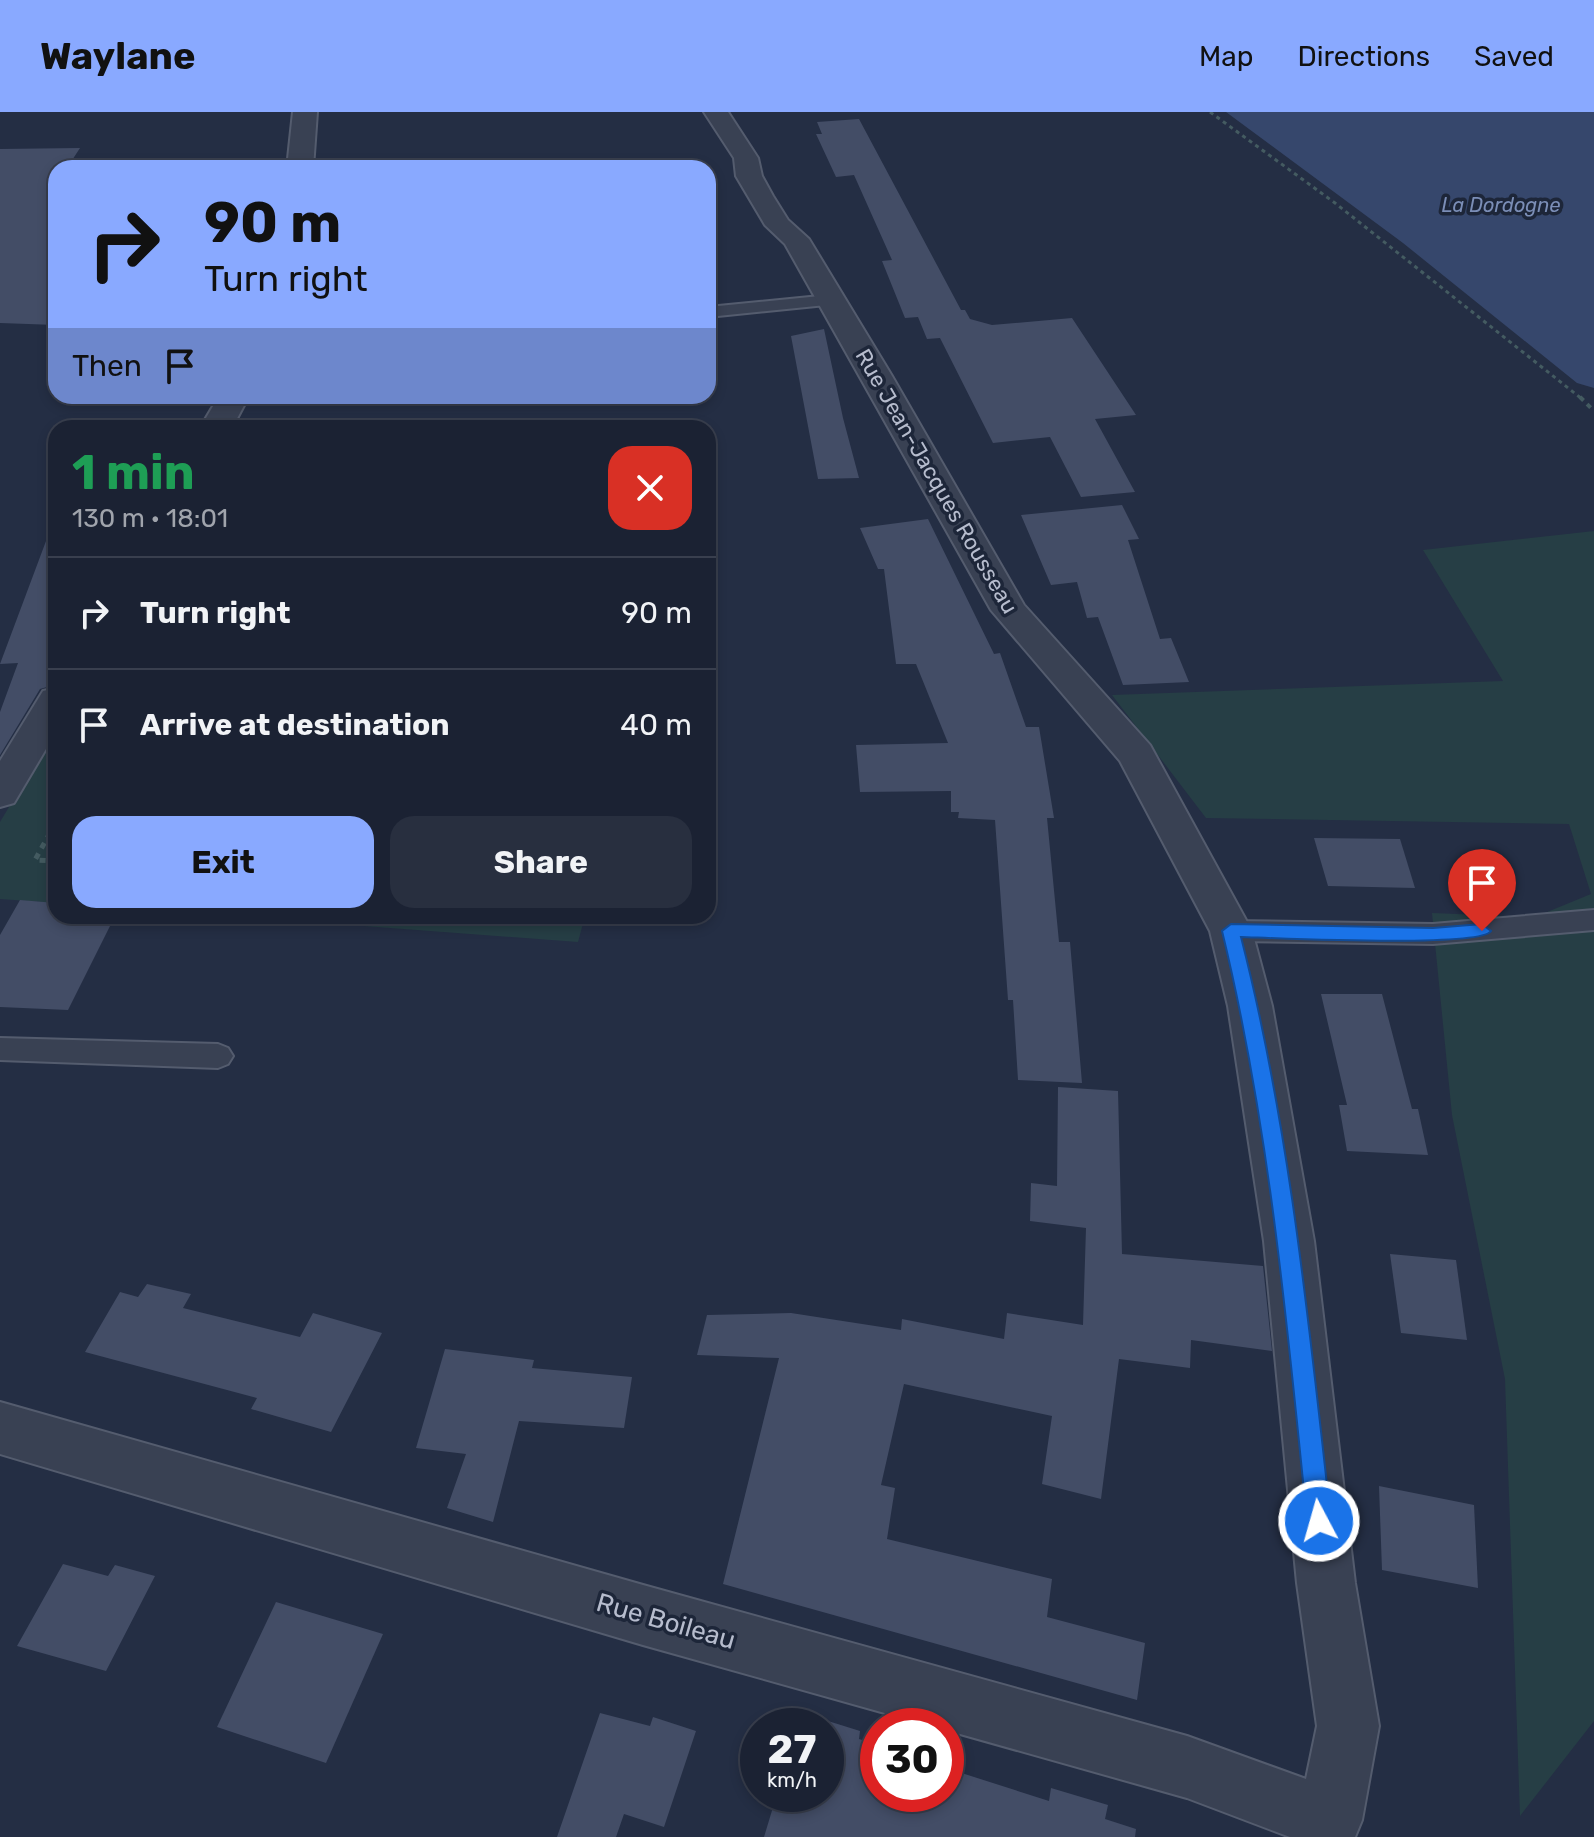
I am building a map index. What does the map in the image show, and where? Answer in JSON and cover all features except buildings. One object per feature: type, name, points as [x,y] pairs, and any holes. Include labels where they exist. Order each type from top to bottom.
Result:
[{"type":"street","points":[[301,160],[305,112]]},
{"type":"street","name":"Rue Jean-Jacques Rousseau","points":[[716,112],[746,158],[749,176],[760,196],[778,225],[796,239],[877,376],[1009,610],[1136,754],[1231,931],[1250,1006],[1289,1241],[1326,1583],[1348,1726],[1334,1828]]},
{"type":"street","points":[[0,793],[48,713]]},
{"type":"street","name":"Rue Boileau","points":[[0,1428],[643,1615],[1187,1767],[1334,1828]]},
{"type":"lane","points":[[716,311],[830,300]]},
{"type":"lane","points":[[1231,931],[1433,934],[1594,920]]},
{"type":"lane","points":[[0,1049],[218,1056]]},
{"type":"path","points":[[1210,112],[1335,203],[1576,393],[1594,411]]},
{"type":"path","points":[[48,836],[35,860],[48,861]]},
{"type":"shaded area","points":[[1594,531],[1594,1721],[1520,1816],[1505,1379],[1452,1115],[1432,913],[1535,917],[1591,894],[1569,824],[1206,818],[1112,695],[1503,681],[1423,550]]},
{"type":"shaded area","points":[[48,742],[48,902],[0,899],[0,822]]},
{"type":"shaded area","points":[[338,924],[583,924],[578,942]]},
{"type":"water","name":"La Dordogne","points":[[1226,112],[1594,112],[1594,388],[1577,383],[1403,243]]},
{"type":"route","points":[[1319,1521],[1289,1241],[1250,1006],[1231,931],[1433,934],[1482,931]]}]
